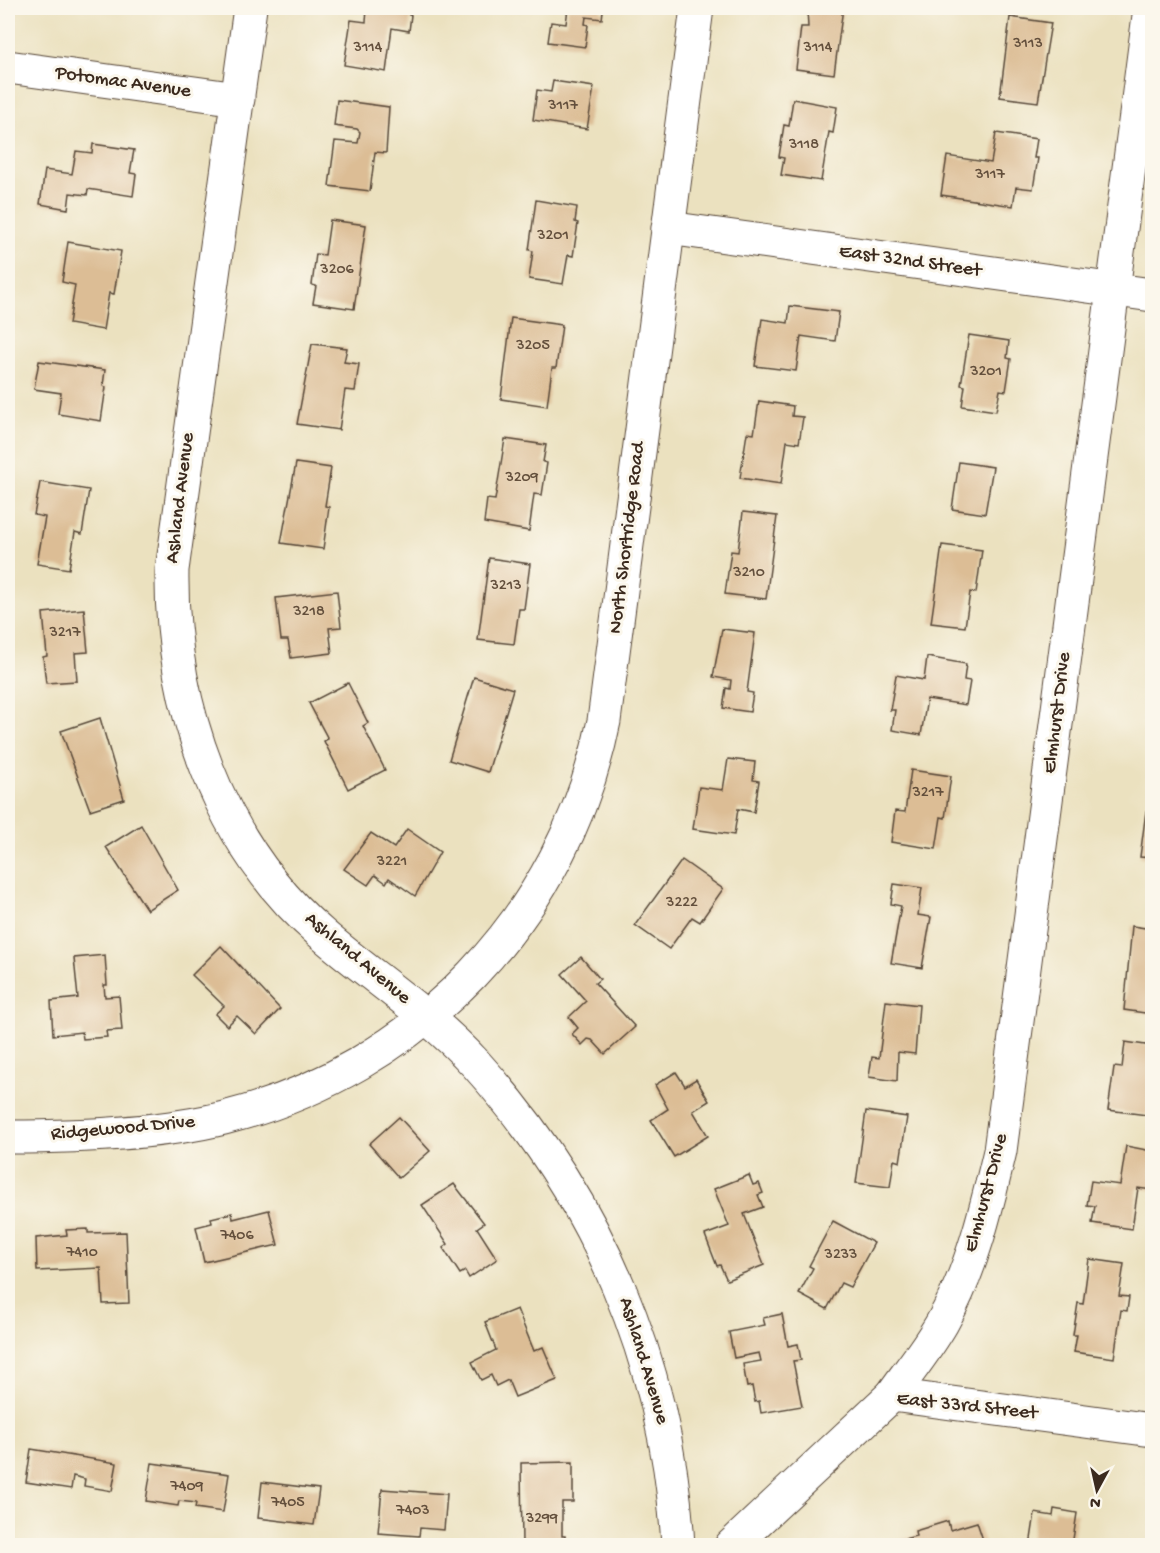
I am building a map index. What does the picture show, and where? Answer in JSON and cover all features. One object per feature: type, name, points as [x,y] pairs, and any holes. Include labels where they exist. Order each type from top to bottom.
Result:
[{"type":"street","name":"Ashland Avenue","points":[[250,8],[172,570],[173,630],[182,691],[192,727],[213,784],[255,858],[283,894],[320,932],[428,1016],[476,1064],[523,1119],[563,1175],[599,1239],[641,1341],[657,1399],[671,1472],[678,1545]]},
{"type":"street","name":"North Shortridge Road","points":[[428,1016],[485,963],[530,904],[566,839],[590,775],[608,697],[697,8]]},
{"type":"street","name":"Elmhurst Drive","points":[[892,1395],[922,1355],[958,1291],[974,1248],[1000,1151],[1150,8]]},
{"type":"street","name":"Potomac Avenue","points":[[8,67],[238,99]]},
{"type":"street","name":"East 32nd Street","points":[[668,228],[1152,296]]},
{"type":"street","name":"Ridgewood Drive","points":[[8,1137],[165,1129],[249,1111],[340,1075],[403,1037],[428,1016]]},
{"type":"street","name":"East 33rd Street","points":[[731,1545],[892,1395],[1152,1430]]},
{"type":"building","points":[[380,8],[410,8],[409,15],[411,15],[409,31],[392,28],[386,72],[344,65],[351,20],[366,22],[367,9],[379,11]]},
{"type":"building","points":[[568,8],[601,8],[600,11],[603,11],[602,19],[586,17],[585,24],[588,25],[585,47],[548,42],[551,22],[566,24]]},
{"type":"building","points":[[807,8],[843,8],[834,74],[796,69],[801,27],[808,27]]},
{"type":"building","points":[[1010,17],[1051,23],[1038,102],[1000,97]]},
{"type":"building","points":[[553,81],[594,87],[587,129],[533,120],[537,90],[551,92]]},
{"type":"building","points":[[793,99],[837,107],[833,133],[829,132],[821,181],[781,175],[784,158],[779,157],[784,125],[789,126]]},
{"type":"building","points":[[337,100],[389,107],[386,153],[375,152],[370,191],[329,186],[335,141],[358,143],[360,132],[357,129],[334,126]]},
{"type":"building","points":[[996,133],[1037,139],[1034,158],[1038,158],[1033,189],[1016,187],[1013,206],[941,195],[947,156],[991,163]]},
{"type":"building","points":[[93,144],[134,150],[130,173],[136,174],[133,196],[88,189],[87,195],[70,193],[68,209],[40,204],[45,170],[72,174],[76,151],[92,153]]},
{"type":"building","points":[[536,200],[577,207],[575,222],[578,223],[573,256],[568,255],[563,284],[529,279],[533,251],[529,250]]},
{"type":"building","points":[[330,220],[366,225],[354,309],[313,303],[316,286],[312,285],[316,254],[325,255]]},
{"type":"building","points":[[68,242],[121,251],[114,294],[109,293],[103,330],[69,324],[75,285],[62,282]]},
{"type":"building","points":[[790,306],[839,312],[835,341],[801,336],[796,371],[755,366],[762,319],[788,323]]},
{"type":"building","points":[[511,318],[562,325],[556,368],[552,368],[547,406],[501,399]]},
{"type":"building","points":[[969,335],[1009,341],[1007,358],[1011,359],[1006,391],[1000,390],[996,411],[962,406],[965,386],[961,385]]},
{"type":"building","points":[[312,344],[347,348],[344,362],[359,364],[355,391],[345,390],[339,430],[297,424]]},
{"type":"building","points":[[39,361],[105,370],[103,386],[106,387],[101,421],[58,414],[61,393],[34,389]]},
{"type":"building","points":[[759,401],[793,406],[792,416],[803,417],[799,443],[787,441],[781,484],[740,478],[747,433],[754,434]]},
{"type":"building","points":[[505,439],[546,445],[543,462],[547,463],[542,495],[534,494],[529,531],[484,523],[487,499],[495,500]]},
{"type":"building","points":[[959,462],[993,467],[985,514],[952,509]]},
{"type":"building","points":[[296,463],[331,468],[325,506],[329,507],[323,549],[281,543]]},
{"type":"building","points":[[40,482],[89,490],[82,534],[75,532],[69,569],[37,564],[45,517],[34,515]]},
{"type":"building","points":[[743,512],[777,516],[766,599],[725,594],[731,551],[738,552]]},
{"type":"building","points":[[942,545],[982,550],[976,593],[970,592],[965,627],[931,623]]},
{"type":"building","points":[[489,558],[530,564],[524,609],[519,609],[514,644],[478,640]]},
{"type":"building","points":[[337,591],[341,627],[329,628],[332,653],[291,658],[288,640],[281,640],[276,598]]},
{"type":"building","points":[[84,609],[88,652],[75,653],[77,681],[46,683],[43,657],[47,656],[43,613]]},
{"type":"building","points":[[722,629],[755,633],[747,692],[753,693],[750,712],[723,708],[726,688],[730,689],[731,680],[713,677]]},
{"type":"building","points":[[927,657],[966,664],[964,680],[970,681],[966,705],[927,699],[921,735],[892,730],[895,710],[890,710],[896,675],[924,680]]},
{"type":"building","points":[[474,677],[513,689],[488,772],[449,760]]},
{"type":"building","points":[[348,683],[368,723],[363,726],[385,770],[348,789],[324,741],[328,739],[309,703]]},
{"type":"building","points":[[100,718],[124,799],[90,810],[61,731]]},
{"type":"building","points":[[728,759],[755,762],[753,780],[759,781],[754,812],[738,809],[734,835],[693,829],[699,787],[723,790]]},
{"type":"building","points":[[911,770],[951,776],[945,818],[941,817],[936,849],[891,842],[895,811],[905,812]]},
{"type":"building","points":[[1146,811],[1152,812],[1152,858],[1140,857]]},
{"type":"building","points":[[141,825],[178,890],[147,910],[106,847]]},
{"type":"building","points":[[407,829],[440,852],[415,896],[389,878],[386,883],[375,875],[368,885],[344,869],[371,833],[394,848]]},
{"type":"building","points":[[682,860],[723,889],[700,922],[692,917],[669,949],[635,925]]},
{"type":"building","points":[[894,884],[922,888],[918,915],[931,917],[922,968],[891,963],[901,906],[891,904]]},
{"type":"building","points":[[1132,926],[1152,929],[1152,1014],[1124,1010]]},
{"type":"building","points":[[221,946],[280,1009],[256,1034],[237,1016],[227,1026],[215,1014],[224,1006],[192,975]]},
{"type":"building","points":[[105,955],[107,985],[104,985],[105,997],[119,996],[122,1030],[106,1031],[107,1037],[83,1039],[82,1032],[53,1035],[51,1001],[78,998],[74,958]]},
{"type":"building","points":[[581,957],[600,979],[595,983],[635,1027],[605,1054],[592,1040],[588,1039],[582,1045],[572,1034],[578,1028],[569,1017],[586,1001],[562,974]]},
{"type":"building","points":[[886,1001],[919,1005],[915,1054],[898,1052],[897,1081],[869,1077],[872,1057],[879,1058]]},
{"type":"building","points":[[1125,1042],[1152,1046],[1152,1072],[1147,1115],[1108,1110],[1114,1067],[1122,1068]]},
{"type":"building","points":[[676,1072],[685,1086],[696,1079],[709,1101],[693,1111],[708,1136],[674,1157],[651,1120],[668,1109],[655,1085]]},
{"type":"building","points":[[866,1111],[907,1117],[900,1162],[894,1160],[890,1187],[856,1183]]},
{"type":"building","points":[[399,1117],[430,1151],[399,1178],[369,1144]]},
{"type":"building","points":[[1126,1146],[1152,1151],[1152,1190],[1138,1188],[1132,1229],[1092,1223],[1095,1206],[1087,1205],[1091,1181],[1120,1185]]},
{"type":"building","points":[[749,1175],[753,1185],[759,1183],[763,1193],[758,1195],[763,1207],[744,1214],[764,1265],[727,1280],[720,1265],[717,1266],[705,1235],[729,1226],[714,1189]]},
{"type":"building","points":[[454,1184],[484,1223],[477,1228],[497,1259],[469,1278],[465,1271],[460,1274],[443,1248],[448,1244],[422,1205]]},
{"type":"building","points":[[269,1210],[278,1245],[204,1262],[196,1227],[212,1223],[211,1218],[232,1213],[233,1219]]},
{"type":"building","points":[[833,1221],[874,1243],[850,1287],[841,1283],[827,1309],[799,1294],[813,1268],[809,1266]]},
{"type":"building","points":[[88,1229],[88,1233],[126,1232],[129,1303],[103,1304],[101,1268],[37,1271],[36,1238],[67,1235],[66,1230]]},
{"type":"building","points":[[1089,1259],[1124,1264],[1119,1296],[1129,1297],[1127,1311],[1121,1310],[1114,1358],[1074,1352],[1077,1335],[1073,1335],[1078,1303],[1083,1304]]},
{"type":"building","points":[[517,1309],[534,1351],[543,1347],[557,1380],[515,1397],[508,1380],[496,1386],[491,1375],[481,1380],[472,1362],[496,1350],[485,1322]]},
{"type":"building","points":[[782,1314],[788,1346],[798,1344],[801,1360],[793,1361],[802,1406],[761,1413],[759,1401],[755,1402],[752,1386],[747,1387],[743,1364],[761,1361],[759,1353],[734,1358],[729,1332],[765,1325],[763,1318]]},
{"type":"building","points":[[31,1449],[117,1463],[112,1491],[84,1486],[85,1479],[73,1476],[71,1489],[26,1482]]},
{"type":"building","points":[[573,1462],[573,1502],[562,1502],[562,1536],[565,1536],[565,1546],[522,1546],[521,1463]]},
{"type":"building","points":[[152,1463],[229,1474],[223,1512],[195,1508],[196,1503],[179,1501],[178,1506],[146,1501]]},
{"type":"building","points":[[262,1482],[319,1489],[314,1525],[258,1518]]},
{"type":"building","points":[[382,1489],[447,1494],[444,1530],[420,1528],[419,1536],[378,1533]]},
{"type":"building","points":[[1054,1509],[1077,1513],[1072,1546],[1030,1546],[1035,1513],[1053,1516]]},
{"type":"building","points":[[948,1521],[950,1530],[977,1522],[985,1546],[902,1546],[900,1540],[916,1536],[915,1531]]}]
